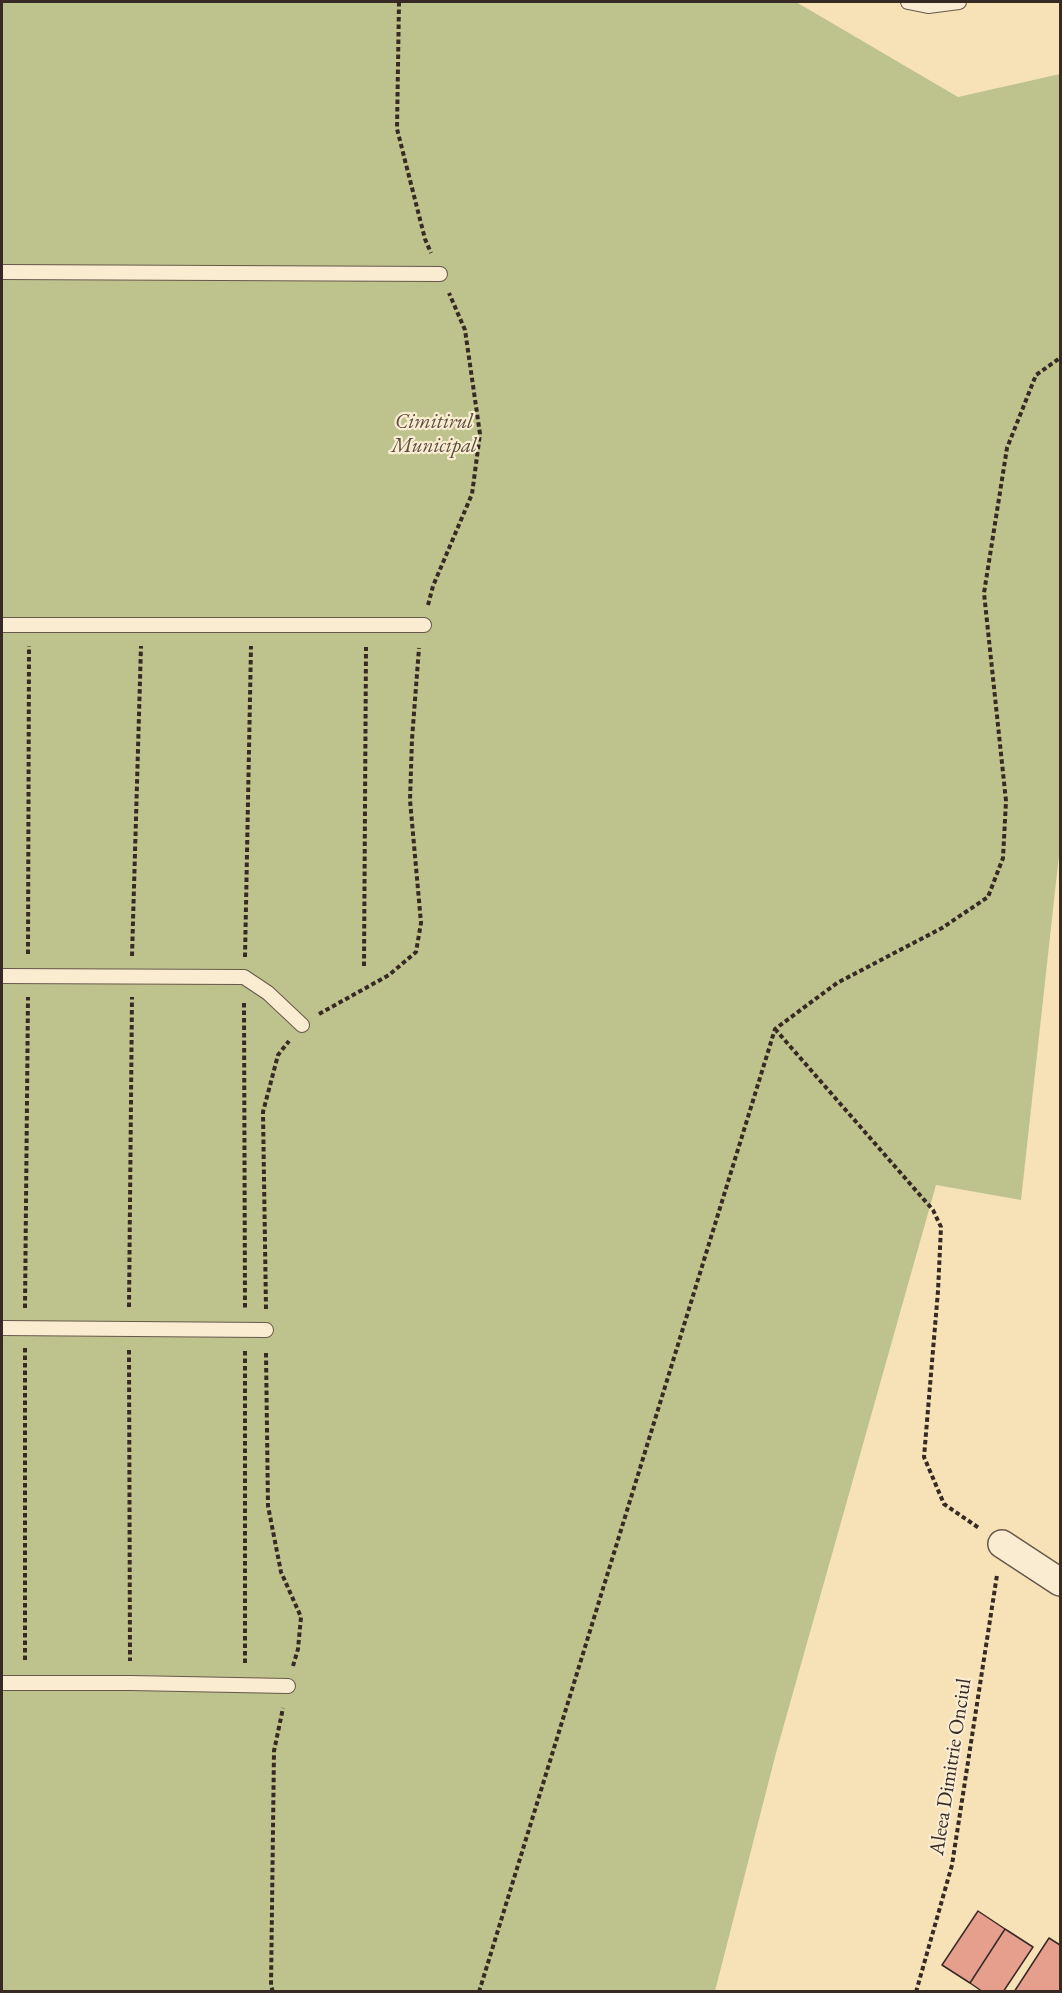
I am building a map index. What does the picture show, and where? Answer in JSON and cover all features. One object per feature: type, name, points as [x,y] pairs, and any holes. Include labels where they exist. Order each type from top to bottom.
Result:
[{"type":"street","points":[[1002,1544],[1060,1582]]},
{"type":"lane","points":[[908,2],[928,6],[959,2]]},
{"type":"lane","points":[[2,272],[440,274]]},
{"type":"lane","points":[[2,625],[424,625]]},
{"type":"lane","points":[[2,976],[244,977],[268,993],[302,1025]]},
{"type":"lane","points":[[2,1328],[266,1330]]},
{"type":"lane","points":[[2,1683],[288,1686]]},
{"type":"path","points":[[273,1992],[274,1751],[298,1649],[301,1617],[281,1572],[268,1506],[263,1112],[278,1055],[302,1025],[389,975],[416,952],[421,923],[410,800],[412,739],[420,642],[433,586],[472,494],[480,434],[465,330],[425,239],[398,129],[399,2]]},
{"type":"path","points":[[479,1992],[775,1029],[837,983],[942,928],[988,897],[1003,858],[1006,801],[984,594],[1007,448],[1036,375],[1060,358]]},
{"type":"path","points":[[25,1683],[29,625]]},
{"type":"path","points":[[130,1683],[129,1329],[132,976],[142,625]]},
{"type":"path","points":[[364,966],[366,625]]},
{"type":"path","points":[[775,1029],[933,1210],[940,1227],[938,1291],[924,1457],[944,1503],[1002,1544]]},
{"type":"path","points":[[244,1330],[244,1656],[246,1686]]},
{"type":"path","name":"Aleea Dimitrie Onciul","points":[[916,1992],[952,1865],[1002,1544]]},
{"type":"green space","name":"Cimitirul Municipal","points":[[2,2],[796,2],[958,97],[1060,74],[1060,846],[1021,1200],[936,1185],[776,1753],[715,1991],[2,1992]]},
{"type":"building","points":[[978,1911],[1005,1929],[970,1983],[942,1965]]},
{"type":"building","points":[[1005,1929],[1033,1947],[1003,1992],[983,1992],[970,1983]]},
{"type":"building","points":[[1049,1938],[1060,1945],[1060,1992],[1014,1992]]}]
